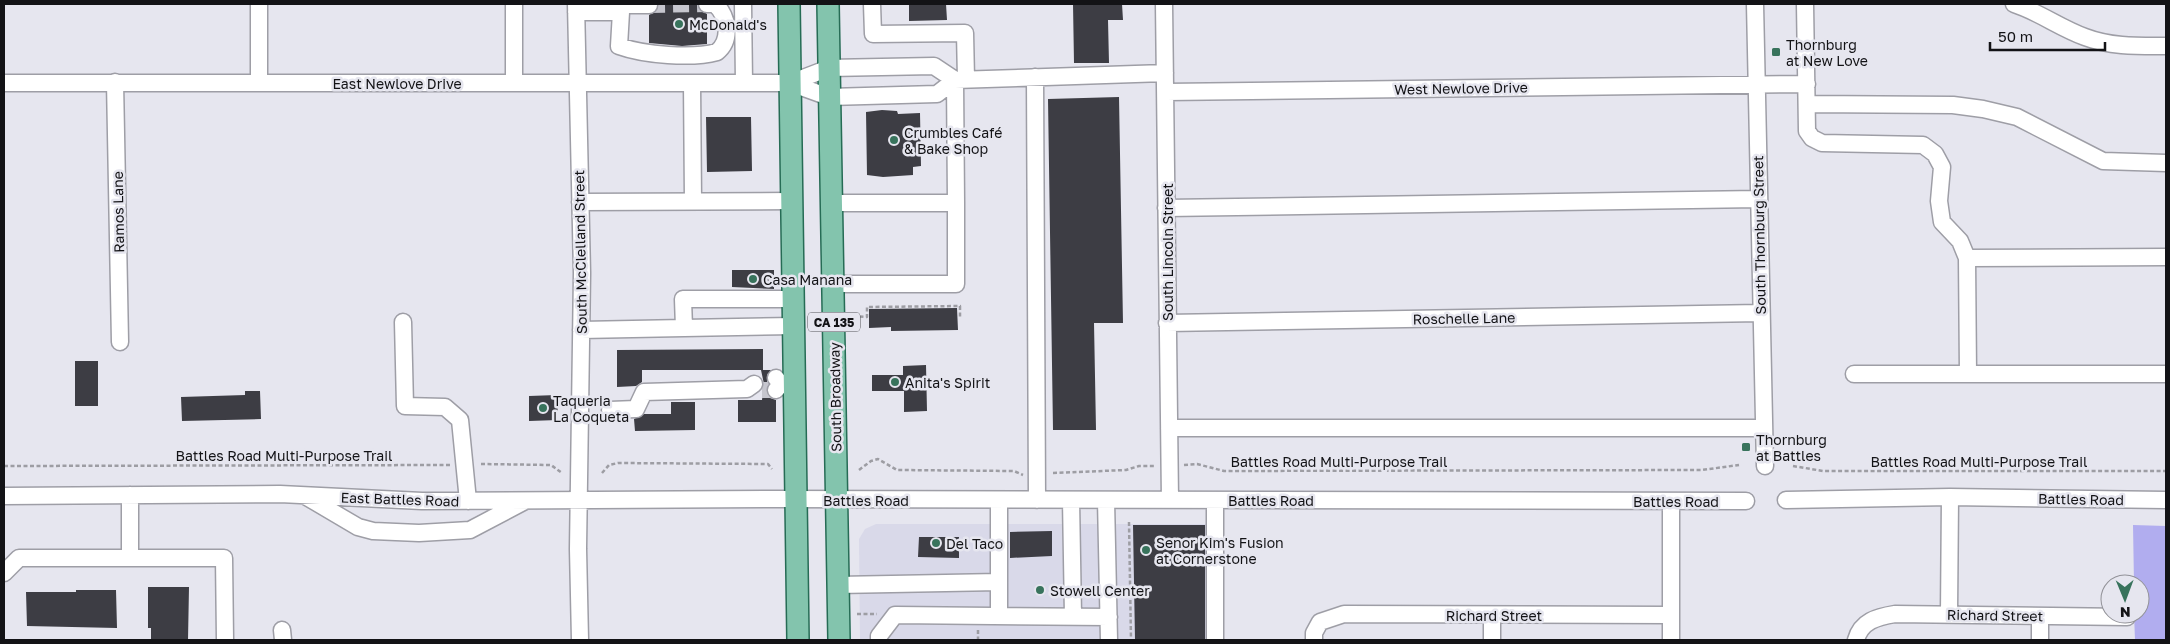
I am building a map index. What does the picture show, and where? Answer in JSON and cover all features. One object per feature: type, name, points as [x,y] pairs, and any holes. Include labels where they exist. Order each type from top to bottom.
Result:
[{"type":"main road","name":"CA 135","points":[[789,4],[794,326],[772,384],[796,500],[798,640]]},
{"type":"main road","name":"South Broadway","points":[[828,4],[839,640]]},
{"type":"street","points":[[259,4],[259,82]]},
{"type":"street","points":[[514,4],[514,83]]},
{"type":"street","points":[[620,7],[619,46],[649,54],[702,54],[717,52],[725,41],[726,25],[723,11],[715,4],[707,4]]},
{"type":"street","points":[[743,4],[744,84]]},
{"type":"street","points":[[833,284],[956,284],[956,202],[960,79],[965,33],[873,34],[872,4]]},
{"type":"street","name":"South Lincoln Street","points":[[1164,4],[1170,500]]},
{"type":"street","name":"South Thornburg Street","points":[[1755,4],[1760,313],[1765,466]]},
{"type":"street","points":[[1805,4],[1808,131],[1812,138],[1822,143],[1923,145],[1935,154],[1942,167],[1939,201],[1942,222],[1960,241],[1967,258],[1968,374]]},
{"type":"street","points":[[2014,4],[2034,10],[2086,38],[2121,46],[2166,46]]},
{"type":"street","points":[[576,8],[649,5]]},
{"type":"street","name":"South McClelland Street","points":[[576,8],[581,330],[580,640]]},
{"type":"street","name":"East Newlove Drive","points":[[4,83],[744,84],[790,83],[829,68],[934,66],[960,79]]},
{"type":"street","points":[[829,97],[938,94],[960,79],[1165,72]]},
{"type":"street","points":[[1035,77],[1037,500]]},
{"type":"street","name":"Ramos Lane","points":[[115,82],[120,342]]},
{"type":"street","points":[[692,83],[693,202]]},
{"type":"street","name":"East Newlove Drive","points":[[790,83],[829,97]]},
{"type":"street","name":"West Newlove Drive","points":[[1166,92],[1807,84]]},
{"type":"street","points":[[1807,104],[1953,105],[2017,117],[2103,162],[2166,163]]},
{"type":"street","points":[[1166,208],[1758,199]]},
{"type":"street","points":[[580,202],[792,201]]},
{"type":"street","points":[[832,203],[956,202]]},
{"type":"street","points":[[1967,258],[2166,257]]},
{"type":"street","points":[[684,328],[682,299],[793,299]]},
{"type":"street","name":"Roschelle Lane","points":[[1167,323],[1760,313]]},
{"type":"street","points":[[403,322],[404,406],[445,407],[460,420],[466,464],[468,501]]},
{"type":"street","points":[[581,330],[794,326]]},
{"type":"street","points":[[1854,374],[2166,374]]},
{"type":"street","points":[[610,410],[636,409],[644,392],[747,389],[772,384]]},
{"type":"street","points":[[1169,428],[1764,428]]},
{"type":"street","points":[[130,495],[130,558]]},
{"type":"street","points":[[304,495],[358,527],[373,531],[419,533],[470,530],[527,500]]},
{"type":"street","name":"East Battles Road","points":[[4,496],[304,495],[422,501],[796,500]]},
{"type":"street","points":[[1949,614],[1950,497]]},
{"type":"street","name":"Battles Road","points":[[1786,500],[1950,497],[2166,500]]},
{"type":"street","name":"Battles Road","points":[[796,500],[1746,501]]},
{"type":"street","points":[[999,616],[1000,500]]},
{"type":"street","points":[[1071,500],[1073,616]]},
{"type":"street","points":[[1106,500],[1109,640]]},
{"type":"street","points":[[1214,500],[1215,640]]},
{"type":"street","points":[[1671,640],[1672,501]]},
{"type":"street","points":[[4,573],[19,558],[224,558],[225,640]]},
{"type":"street","points":[[838,585],[999,582]]},
{"type":"street","name":"Richard Street","points":[[1314,640],[1314,633],[1320,622],[1344,614],[1670,615]]},
{"type":"street","name":"Richard Street","points":[[1856,640],[1858,632],[1865,624],[1878,617],[1895,614],[2100,617]]},
{"type":"street","points":[[879,640],[879,636],[895,615],[1109,617]]},
{"type":"street","points":[[1492,615],[1492,640]]},
{"type":"street","points":[[2040,616],[2040,640]]},
{"type":"path","points":[[853,316],[867,317],[867,307],[960,306],[960,318]]},
{"type":"path","name":"Battles Road Multi-Purpose Trail","points":[[859,470],[871,460],[878,459],[897,470],[1014,471],[1028,477],[1197,464],[1224,471],[1702,470],[1739,465]]},
{"type":"path","points":[[602,473],[609,465],[618,463],[768,464],[772,469]]},
{"type":"path","name":"Battles Road Multi-Purpose Trail","points":[[4,466],[542,464],[551,465],[562,473]]},
{"type":"path","name":"Battles Road Multi-Purpose Trail","points":[[1793,466],[1823,471],[2166,471]]},
{"type":"path","points":[[1129,522],[1131,640]]},
{"type":"path","points":[[857,614],[881,614]]},
{"type":"shaded area","name":"Stowell Center","points":[[876,524],[1220,524],[1221,640],[860,640],[859,539],[865,529]]},
{"type":"shaded area","points":[[2133,525],[2166,526],[2166,640],[2135,640],[2134,624],[2150,624],[2150,574],[2134,574]]},
{"type":"building","points":[[659,4],[697,4],[699,9],[707,14],[707,44],[682,46],[649,43],[649,15],[657,10]]},
{"type":"building","points":[[909,4],[946,4],[947,20],[909,21]]},
{"type":"building","points":[[1073,4],[1122,4],[1123,20],[1108,20],[1109,63],[1074,63]]},
{"type":"building","points":[[1119,97],[1123,323],[1094,323],[1096,430],[1053,430],[1048,99]]},
{"type":"building","name":"Crumbles Café & Bake Shop","points":[[897,111],[898,114],[920,113],[921,166],[913,167],[913,175],[883,177],[867,175],[866,112]]},
{"type":"building","points":[[706,117],[751,117],[752,171],[707,172]]},
{"type":"building","name":"Casa Manana","points":[[732,270],[774,270],[774,289],[732,287]]},
{"type":"building","points":[[957,308],[958,330],[891,331],[891,327],[869,328],[869,309]]},
{"type":"building","points":[[763,349],[763,370],[642,370],[642,382],[636,386],[617,387],[617,350]]},
{"type":"building","points":[[75,361],[98,361],[98,406],[75,406]]},
{"type":"building","points":[[926,365],[927,411],[904,412],[904,391],[872,391],[872,375],[903,375],[903,366]]},
{"type":"building","points":[[761,370],[771,370],[767,375],[767,393],[770,398],[776,400],[776,422],[738,422],[738,400],[762,400],[764,384]]},
{"type":"building","points":[[245,391],[260,391],[261,419],[182,421],[181,397],[245,395]]},
{"type":"building","name":"Taqueria La Coqueta","points":[[557,395],[558,420],[529,421],[529,396]]},
{"type":"building","points":[[671,402],[695,402],[695,430],[635,431],[634,419],[644,414],[671,414]]},
{"type":"building","points":[[1133,525],[1205,525],[1205,640],[1135,640]]},
{"type":"building","points":[[1052,531],[1052,556],[1010,558],[1010,532]]},
{"type":"building","name":"Del Taco","points":[[919,537],[959,537],[959,558],[918,557]]},
{"type":"building","points":[[148,587],[189,587],[188,640],[151,640],[151,628],[148,628]]},
{"type":"building","points":[[76,590],[116,590],[117,628],[27,626],[26,592],[76,592]]},
{"type":"tunnel","points":[[649,5],[707,4]]},
{"type":"tunnel","points":[[762,390],[776,390]]},
{"type":"place","name":"McDonald's","points":[[679,24]]},
{"type":"place","name":"Thornburg at New Love","points":[[1776,52]]},
{"type":"place","name":"Crumbles Café & Bake Shop","points":[[894,140]]},
{"type":"place","name":"Casa Manana","points":[[753,279]]},
{"type":"place","name":"Anita's Spirit","points":[[895,382]]},
{"type":"place","name":"Taqueria La Coqueta","points":[[543,408]]},
{"type":"place","name":"Thornburg at Battles","points":[[1746,447]]},
{"type":"place","name":"Del Taco","points":[[936,543]]},
{"type":"place","name":"Senor Kim's Fusion at Cornerstone","points":[[1146,550]]},
{"type":"place","name":"Stowell Center","points":[[1040,590]]}]
